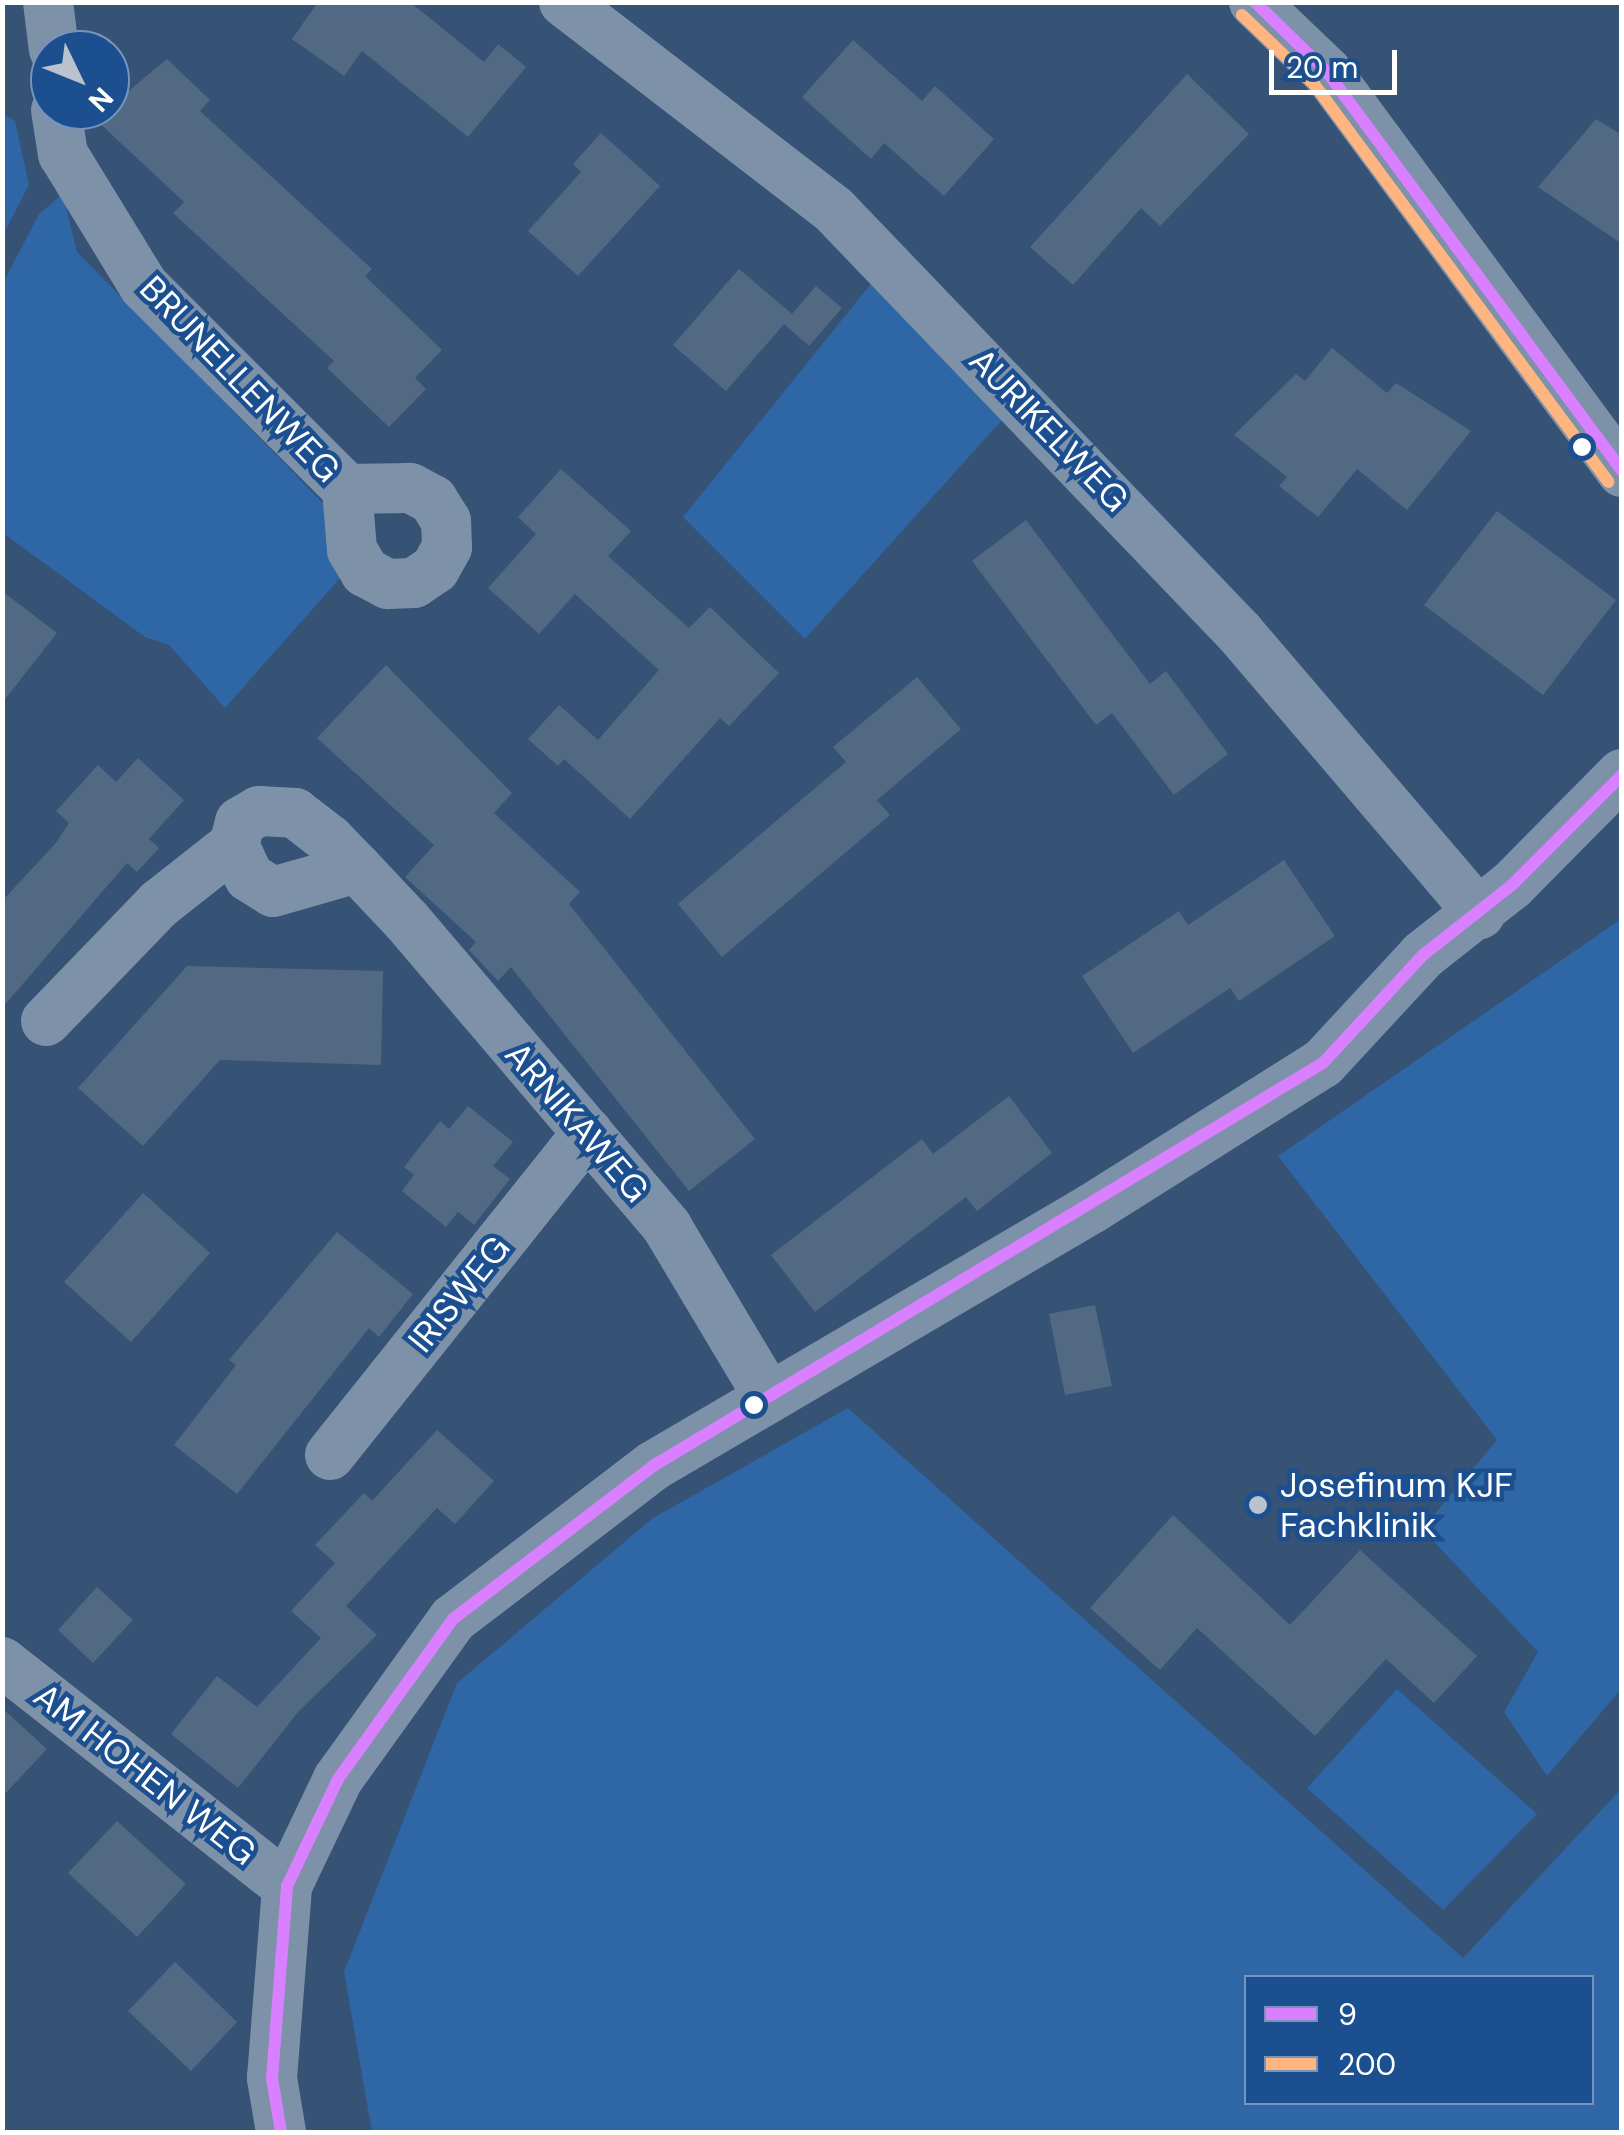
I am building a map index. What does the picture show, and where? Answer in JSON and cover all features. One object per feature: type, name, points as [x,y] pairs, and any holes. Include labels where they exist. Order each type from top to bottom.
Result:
[{"type":"street","points":[[48,2],[52,30]]},
{"type":"street","name":"AURIKELWEG","points":[[564,2],[834,210],[1239,632],[1480,914]]},
{"type":"street","points":[[1254,2],[1327,72],[1622,472]]},
{"type":"street","name":"BRUNELLENWEG","points":[[59,130],[63,154],[144,286],[346,489]]},
{"type":"street","points":[[281,2132],[272,2078],[287,1886],[338,1779],[453,1619],[654,1466],[1092,1209],[1324,1062],[1424,955],[1480,914],[1622,774]]},
{"type":"street","name":"ARNIKAWEG","points":[[46,1021],[159,904],[234,845],[240,822],[259,811],[296,813],[357,868],[667,1227],[768,1396]]},
{"type":"street","points":[[234,845],[248,877],[273,892],[357,868]]},
{"type":"street","name":"IRISWEG","points":[[330,1455],[588,1132]]},
{"type":"street","name":"AM HOHEN WEG","points":[[2,1662],[287,1886]]},
{"type":"shaded area","points":[[3,114],[15,121],[29,185],[3,235]]},
{"type":"shaded area","points":[[63,194],[77,252],[329,509],[341,577],[225,708],[169,645],[145,637],[3,533],[2,285],[39,214]]},
{"type":"shaded area","points":[[874,280],[1011,410],[805,639],[683,517]]},
{"type":"shaded area","points":[[1621,919],[1621,1689],[1547,1776],[1504,1712],[1538,1652],[1422,1529],[1497,1440],[1278,1156]]},
{"type":"shaded area","points":[[848,1408],[1463,1958],[1621,1789],[1621,2132],[372,2132],[344,1972],[457,1683],[653,1518]]},
{"type":"shaded area","points":[[1397,1689],[1537,1814],[1443,1910],[1307,1788]]},
{"type":"building","points":[[318,2],[410,2],[484,62],[498,44],[526,67],[468,137],[362,51],[344,76],[292,39]]},
{"type":"building","points":[[853,40],[922,101],[935,86],[994,139],[944,196],[884,143],[871,159],[802,97]]},
{"type":"building","points":[[167,59],[210,100],[200,111],[372,269],[365,276],[442,350],[415,378],[426,389],[389,427],[327,368],[334,361],[173,213],[184,202],[107,130],[130,130],[130,90]]},
{"type":"building","points":[[1187,74],[1249,134],[1160,226],[1141,208],[1073,285],[1030,247]]},
{"type":"building","points":[[1596,119],[1622,135],[1622,244],[1538,187]]},
{"type":"building","points":[[601,133],[660,186],[578,276],[528,231],[581,172],[573,164]]},
{"type":"building","points":[[739,269],[792,314],[816,286],[842,308],[809,346],[784,324],[726,391],[673,345]]},
{"type":"building","points":[[1332,348],[1387,393],[1396,383],[1471,431],[1407,510],[1357,469],[1318,517],[1279,486],[1287,477],[1234,435],[1296,374],[1305,381]]},
{"type":"building","points":[[561,469],[631,531],[608,556],[689,628],[710,607],[779,673],[729,726],[720,718],[630,819],[564,759],[558,766],[528,739],[559,705],[598,740],[659,670],[575,594],[539,634],[488,588],[536,534],[518,517]]},
{"type":"building","points":[[1497,511],[1616,600],[1543,695],[1424,605]]},
{"type":"building","points":[[1026,520],[1150,684],[1166,671],[1228,754],[1174,795],[1112,713],[1096,725],[972,561]]},
{"type":"building","points":[[2,591],[57,633],[2,703]]},
{"type":"building","points":[[386,665],[512,793],[494,813],[580,892],[569,904],[755,1139],[689,1191],[511,967],[498,981],[469,950],[476,942],[405,877],[434,845],[317,738]]},
{"type":"building","points":[[917,677],[961,729],[877,800],[890,815],[722,957],[678,904],[846,762],[833,747]]},
{"type":"building","points":[[138,758],[184,800],[149,839],[159,848],[137,872],[127,863],[2,1008],[2,901],[55,844],[69,823],[56,811],[98,765],[116,782]]},
{"type":"building","points":[[1284,860],[1335,936],[1239,1001],[1230,988],[1133,1053],[1082,976],[1179,911],[1188,925]]},
{"type":"building","points":[[187,966],[383,971],[381,1065],[220,1060],[143,1146],[78,1088]]},
{"type":"building","points":[[1009,1096],[1052,1153],[977,1211],[966,1197],[815,1312],[771,1255],[922,1139],[933,1154]]},
{"type":"building","points":[[468,1106],[513,1142],[493,1166],[510,1179],[474,1225],[458,1212],[446,1227],[402,1191],[414,1175],[404,1167],[440,1121],[449,1129]]},
{"type":"building","points":[[143,1193],[210,1253],[131,1342],[64,1282]]},
{"type":"building","points":[[337,1232],[413,1294],[379,1337],[369,1328],[237,1494],[174,1445],[236,1365],[229,1360]]},
{"type":"building","points":[[1095,1305],[1112,1386],[1065,1395],[1049,1314]]},
{"type":"building","points":[[437,1430],[494,1481],[455,1524],[437,1508],[346,1606],[377,1635],[299,1711],[238,1788],[171,1734],[217,1676],[257,1707],[321,1638],[291,1611],[335,1563],[315,1545],[364,1493],[372,1501]]},
{"type":"building","points":[[1173,1515],[1290,1625],[1360,1550],[1477,1656],[1434,1703],[1386,1659],[1315,1736],[1197,1628],[1160,1670],[1090,1608]]},
{"type":"building","points":[[97,1587],[133,1620],[93,1663],[58,1630]]},
{"type":"building","points":[[2,1708],[47,1749],[2,1797]]},
{"type":"building","points":[[117,1821],[186,1884],[137,1937],[68,1873]]},
{"type":"building","points":[[175,1962],[237,2022],[191,2071],[128,2011]]},
{"type":"transit line","name":"9","points":[[1255,2],[1327,72],[1622,471]]},
{"type":"transit line","name":"200","points":[[1242,15],[1314,84],[1608,482]]},
{"type":"transit line","name":"9","points":[[281,2132],[272,2078],[287,1886],[338,1779],[453,1619],[653,1466],[1323,1063],[1423,955],[1512,885],[1622,775]]},
{"type":"place","name":"Josefinum KJF Fachklinik","points":[[1258,1505]]}]
